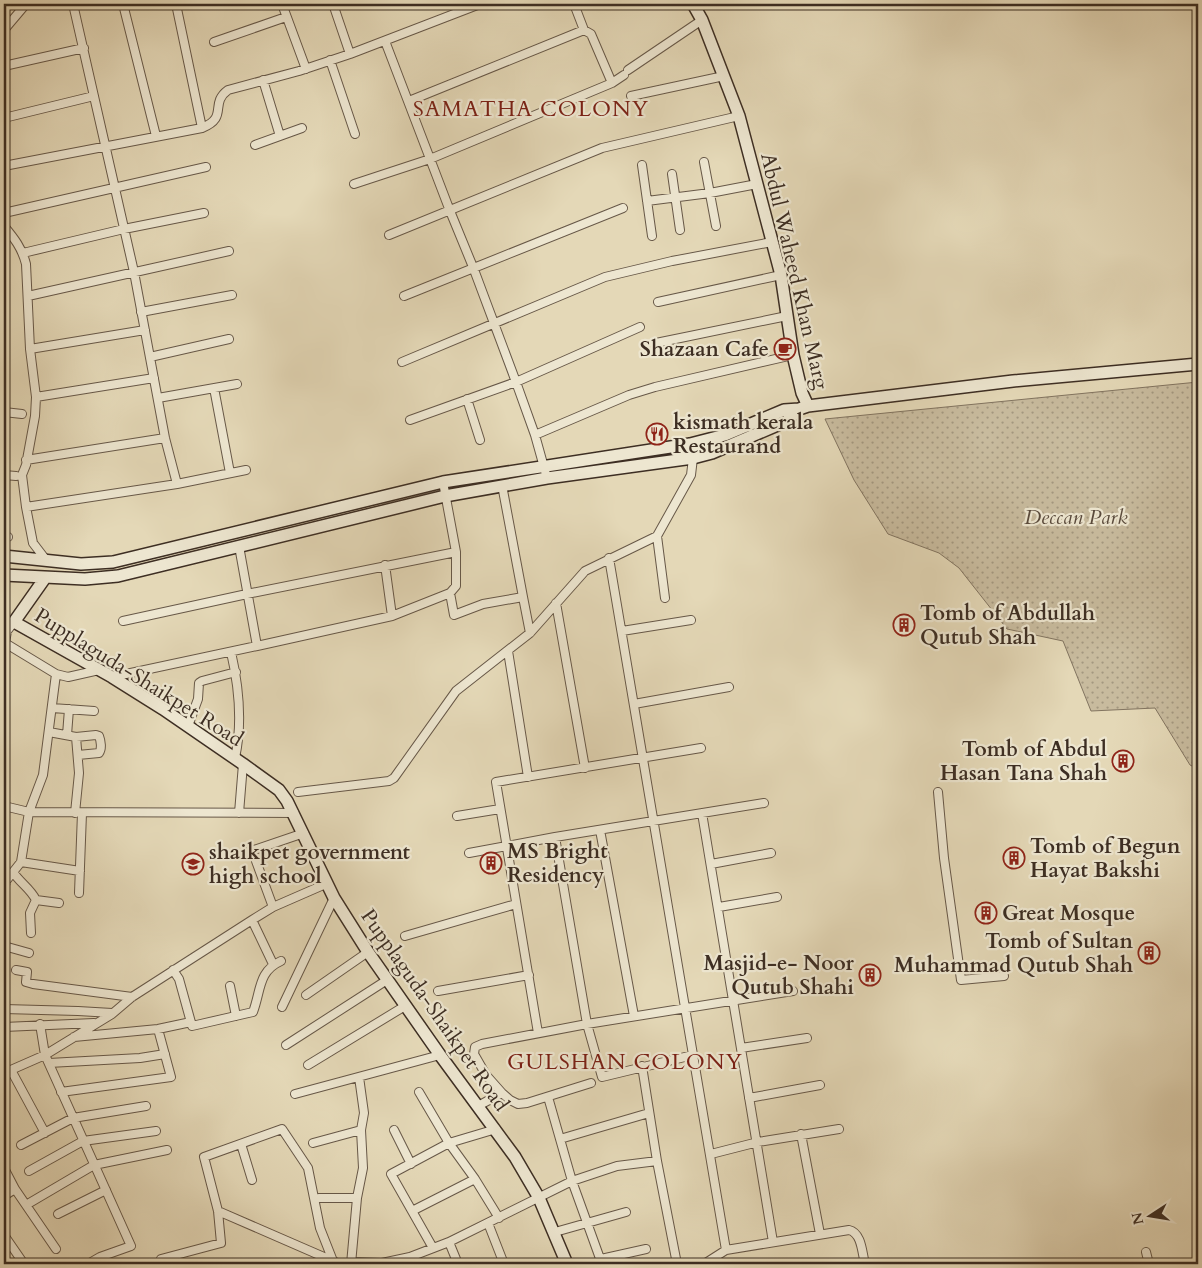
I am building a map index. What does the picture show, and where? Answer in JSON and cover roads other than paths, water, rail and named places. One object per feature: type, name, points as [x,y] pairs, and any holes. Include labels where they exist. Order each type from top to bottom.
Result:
[{"type":"street","points":[[4,30],[26,4]]},
{"type":"street","points":[[73,4],[134,272],[165,438],[177,484]]},
{"type":"street","points":[[123,4],[156,136]]},
{"type":"street","points":[[176,4],[202,128]]},
{"type":"street","points":[[282,4],[306,69]]},
{"type":"street","points":[[333,4],[350,54]]},
{"type":"street","points":[[4,166],[202,128],[213,123],[218,117],[219,102],[223,94],[236,87],[306,69],[480,4]]},
{"type":"street","points":[[574,4],[584,30],[591,34],[612,83]]},
{"type":"street","name":"Abdul Waheed Khan Marg","points":[[693,4],[702,20],[739,116],[781,275],[793,355],[804,408]]},
{"type":"street","points":[[214,42],[286,17]]},
{"type":"street","points":[[354,184],[430,159],[612,83],[702,20]]},
{"type":"street","points":[[408,101],[584,30]]},
{"type":"street","points":[[385,41],[516,382],[535,434],[545,472]]},
{"type":"street","points":[[4,66],[84,48]]},
{"type":"street","points":[[330,60],[355,134]]},
{"type":"street","points":[[631,96],[724,76]]},
{"type":"street","points":[[263,80],[280,136]]},
{"type":"street","points":[[4,118],[94,96]]},
{"type":"street","points":[[389,235],[602,148],[739,116]]},
{"type":"street","points":[[255,145],[302,128]]},
{"type":"street","points":[[704,162],[716,226]]},
{"type":"street","points":[[642,165],[652,236]]},
{"type":"street","points":[[4,213],[206,167]]},
{"type":"street","points":[[672,174],[680,230]]},
{"type":"street","points":[[647,201],[710,193],[757,184]]},
{"type":"street","points":[[404,296],[623,208]]},
{"type":"street","points":[[24,253],[124,229],[204,213]]},
{"type":"street","points":[[4,226],[24,253],[26,264],[30,350],[36,398],[35,416],[22,475],[33,543],[46,560],[45,578],[8,627],[4,646],[56,674],[68,677],[99,670]]},
{"type":"street","points":[[402,362],[605,277],[672,261],[772,242]]},
{"type":"street","points":[[28,296],[229,251]]},
{"type":"street","points":[[658,302],[781,275]]},
{"type":"street","points":[[141,312],[232,294]]},
{"type":"street","points":[[656,343],[787,316]]},
{"type":"street","points":[[410,420],[516,382],[640,327]]},
{"type":"street","points":[[30,350],[144,330]]},
{"type":"street","points":[[150,357],[228,339]]},
{"type":"street","points":[[535,434],[629,395],[655,387],[793,355]]},
{"type":"street","points":[[4,575],[85,579],[118,576],[445,496],[502,485],[545,472],[690,444],[725,435],[784,410],[1014,381],[1198,364]]},
{"type":"street","points":[[36,398],[154,378]]},
{"type":"street","points":[[158,398],[237,384]]},
{"type":"street","points":[[214,388],[230,473]]},
{"type":"street","points":[[466,399],[480,440]]},
{"type":"street","points":[[4,556],[81,564],[113,562],[443,482],[693,458],[731,446],[787,421],[804,408]]},
{"type":"street","points":[[4,412],[22,414]]},
{"type":"street","points":[[26,460],[165,438]]},
{"type":"street","points":[[665,598],[657,536],[691,474],[693,458],[690,444]]},
{"type":"street","points":[[26,507],[177,484],[246,470]]},
{"type":"street","points":[[4,475],[16,476]]},
{"type":"street","points":[[112,677],[392,616],[450,593],[456,586],[456,552],[443,482]]},
{"type":"street","points":[[502,485],[530,632]]},
{"type":"street","points":[[298,792],[394,778],[456,691],[530,632],[585,571],[657,536]]},
{"type":"street","points":[[239,546],[257,646]]},
{"type":"street","points":[[122,621],[385,565],[456,552]]},
{"type":"street","points":[[609,558],[726,1250]]},
{"type":"street","points":[[385,565],[392,616]]},
{"type":"street","points":[[450,593],[454,615],[483,604],[523,596]]},
{"type":"street","points":[[556,603],[585,768]]},
{"type":"street","points":[[622,631],[691,620]]},
{"type":"street","name":"Pupplaguda-Shaikpet Road","points":[[8,627],[112,677],[188,726],[279,790],[288,801],[334,898],[368,952],[440,1055],[515,1157],[539,1198],[567,1264]]},
{"type":"street","points":[[508,651],[528,777]]},
{"type":"street","points":[[231,652],[240,703],[239,813]]},
{"type":"street","points":[[188,726],[198,699],[199,683],[236,672]]},
{"type":"street","points":[[4,890],[6,880],[21,862],[29,812],[43,775],[56,674]]},
{"type":"street","points":[[634,704],[728,687]]},
{"type":"street","points":[[52,708],[94,711]]},
{"type":"street","points":[[67,735],[69,709]]},
{"type":"street","points":[[49,732],[76,737],[99,736],[100,753],[78,755]]},
{"type":"street","points":[[76,737],[79,773],[79,893]]},
{"type":"street","points":[[538,1033],[496,782],[701,748]]},
{"type":"street","points":[[938,792],[944,858],[961,980],[1004,976]]},
{"type":"street","points":[[470,853],[555,837],[764,803]]},
{"type":"street","points":[[4,806],[29,812],[294,813]]},
{"type":"street","points":[[457,816],[500,809]]},
{"type":"street","points":[[702,813],[758,1142],[773,1242]]},
{"type":"street","points":[[600,830],[634,1016]]},
{"type":"street","points":[[248,852],[304,833]]},
{"type":"street","points":[[555,837],[587,1024],[602,1078],[642,1066],[693,1055]]},
{"type":"street","points":[[711,864],[771,853]]},
{"type":"street","points":[[256,861],[273,907]]},
{"type":"street","points":[[21,862],[80,871]]},
{"type":"street","points":[[13,872],[18,880],[31,890],[36,900]]},
{"type":"street","points":[[45,1133],[8,1071],[45,1055],[112,1014],[132,997],[273,907],[328,883]]},
{"type":"street","points":[[719,907],[777,897]]},
{"type":"street","points":[[282,1007],[334,898]]},
{"type":"street","points":[[36,900],[59,903]]},
{"type":"street","points":[[30,933],[30,913],[36,900]]},
{"type":"street","points":[[405,936],[516,904]]},
{"type":"street","points":[[252,920],[273,964]]},
{"type":"street","points":[[4,946],[29,953]]},
{"type":"street","points":[[306,995],[368,952]]},
{"type":"street","points":[[173,970],[179,978],[192,1026],[253,1012],[263,974],[273,964],[281,961]]},
{"type":"street","points":[[16,970],[27,972],[26,982],[33,984],[132,997]]},
{"type":"street","points":[[438,991],[529,975]]},
{"type":"street","points":[[286,1045],[387,980]]},
{"type":"street","points":[[230,986],[236,1016]]},
{"type":"street","points":[[591,1083],[527,1103],[518,1104],[502,1093],[486,1075],[474,1054],[475,1047],[482,1044],[587,1024],[793,991]]},
{"type":"street","points":[[308,1065],[405,1006]]},
{"type":"street","points":[[4,1008],[112,1014]]},
{"type":"street","points":[[73,1037],[158,1029],[191,1022]]},
{"type":"street","points":[[4,1027],[95,1023]]},
{"type":"street","points":[[40,1024],[48,1063],[131,1246],[100,1257],[88,1264]]},
{"type":"street","points":[[62,1092],[171,1077],[158,1029]]},
{"type":"street","points":[[741,1048],[807,1038]]},
{"type":"street","points":[[48,1063],[140,1058],[165,1054]]},
{"type":"street","points":[[295,1094],[440,1055]]},
{"type":"street","points":[[642,1066],[657,1160],[677,1264]]},
{"type":"street","points":[[359,1077],[364,1113],[361,1130],[363,1168],[357,1198],[351,1263],[382,1264],[412,1261],[434,1248],[539,1198],[572,1180],[617,1166],[657,1160]]},
{"type":"street","points":[[749,1098],[820,1085]]},
{"type":"street","points":[[419,1092],[449,1143],[475,1179],[498,1218]]},
{"type":"street","points":[[478,1106],[502,1093]]},
{"type":"street","points":[[548,1096],[572,1180],[602,1262],[646,1249]]},
{"type":"street","points":[[21,1145],[73,1118],[146,1106]]},
{"type":"street","points":[[560,1139],[649,1113]]},
{"type":"street","points":[[711,1154],[758,1142],[838,1128]]},
{"type":"street","points":[[161,1259],[221,1243],[218,1210],[204,1157],[282,1129],[308,1168],[320,1228],[337,1263]]},
{"type":"street","points":[[434,1248],[391,1174],[449,1143],[496,1129]]},
{"type":"street","points":[[29,1171],[83,1141],[156,1130]]},
{"type":"street","points":[[313,1142],[361,1130]]},
{"type":"street","points":[[394,1130],[411,1164]]},
{"type":"street","points":[[801,1134],[820,1234]]},
{"type":"street","points":[[242,1144],[252,1180]]},
{"type":"street","points":[[26,1205],[94,1165],[166,1150]]},
{"type":"street","points":[[4,1168],[15,1189],[56,1250]]},
{"type":"street","points":[[412,1211],[475,1179]]},
{"type":"street","points":[[4,1196],[15,1189]]},
{"type":"street","points":[[58,1214],[106,1190]]},
{"type":"street","points":[[319,1198],[357,1198]]},
{"type":"street","points":[[218,1210],[337,1263]]},
{"type":"street","points":[[555,1232],[626,1212]]},
{"type":"street","points":[[488,1223],[504,1264]]},
{"type":"street","points":[[704,1264],[726,1250],[853,1230],[858,1236],[865,1264]]},
{"type":"street","points":[[5,1238],[24,1264]]},
{"type":"street","points":[[449,1242],[458,1264]]},
{"type":"street","points":[[1146,1252],[1149,1264]]},
{"type":"place","name":"Shazaan Cafe","points":[[785,349]]},
{"type":"place","name":"kismath kerala Restaurand","points":[[657,434]]},
{"type":"place","name":"Tomb of Abdullah Qutub Shah","points":[[904,625]]},
{"type":"place","name":"Tomb of Abdul Hasan Tana Shah","points":[[1123,761]]},
{"type":"place","name":"Tomb of Begun Hayat Bakshi","points":[[1014,858]]},
{"type":"place","name":"MS Bright Residency","points":[[491,863]]},
{"type":"place","name":"shaikpet government high school","points":[[193,864]]},
{"type":"place","name":"Great Mosque","points":[[986,913]]},
{"type":"place","name":"Tomb of Sultan Muhammad Qutub Shah","points":[[1149,953]]},
{"type":"place","name":"Masjid-e- Noor Qutub Shahi","points":[[870,975]]},
{"type":"district","name":"SAMATHA COLONY","points":[[531,108]]},
{"type":"district","name":"GULSHAN COLONY","points":[[625,1061]]},
{"type":"park label","name":"Deccan Park","points":[[1076,517]]}]
